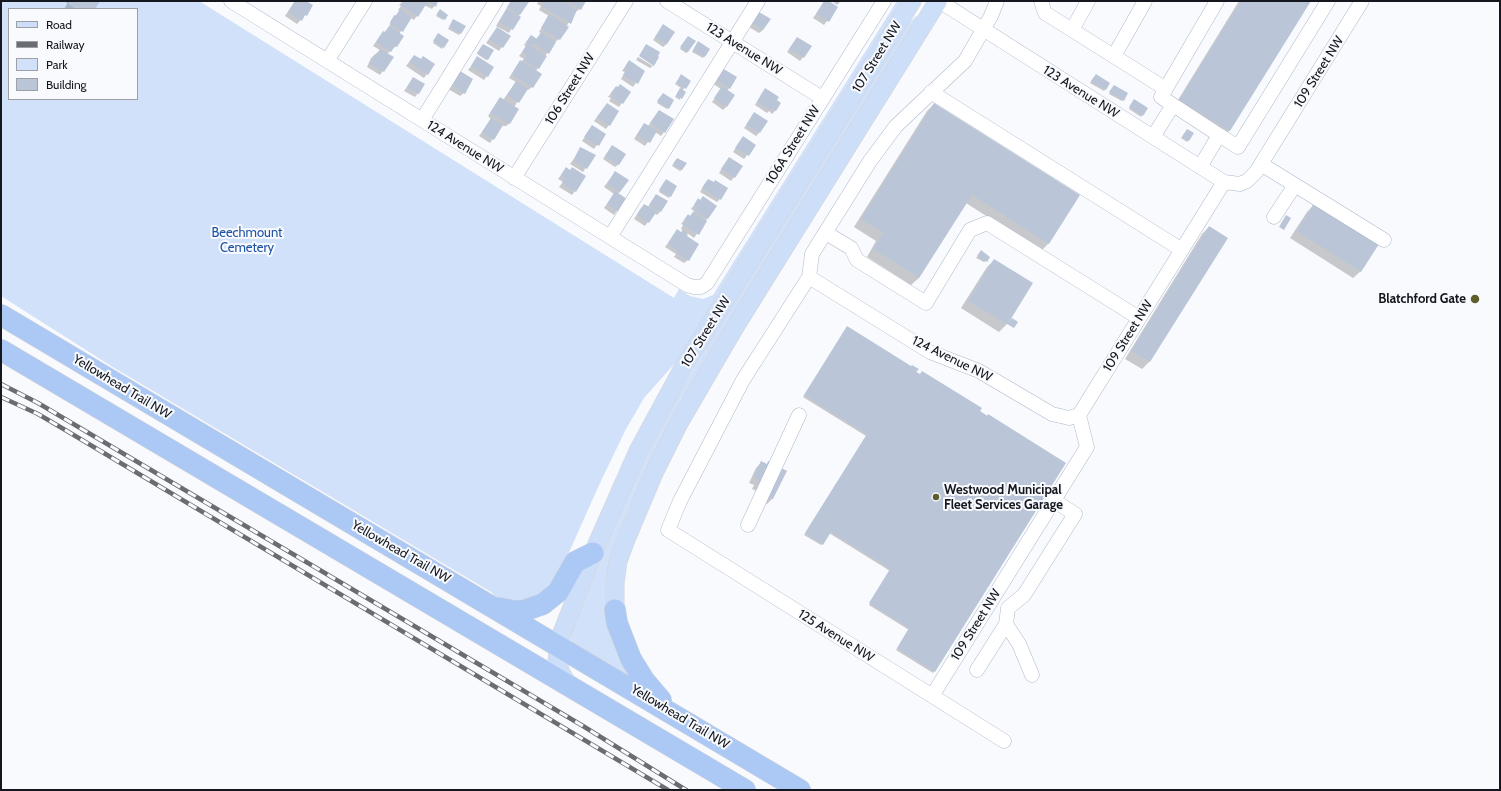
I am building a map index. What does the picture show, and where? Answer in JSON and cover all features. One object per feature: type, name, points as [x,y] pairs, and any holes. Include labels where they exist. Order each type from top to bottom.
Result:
[{"type":"highway","name":"Yellowhead Trail NW","points":[[1,315],[559,645],[800,790]]},
{"type":"highway","points":[[1,350],[746,790]]},
{"type":"highway","points":[[490,604],[505,610],[514,611],[533,608],[543,604],[558,592],[575,562],[593,553]]},
{"type":"highway","points":[[616,610],[617,623],[623,642],[644,680],[662,700],[693,725]]},
{"type":"main road","name":"107 Street NW","points":[[568,684],[560,673],[557,661],[559,645],[565,623],[627,473],[677,379],[912,1]]},
{"type":"main road","name":"107 Street NW","points":[[616,610],[615,583],[620,555],[651,479],[676,429],[731,334],[938,1]]},
{"type":"street","name":"124 Avenue NW","points":[[232,1],[687,285],[701,287]]},
{"type":"street","points":[[327,61],[365,1]]},
{"type":"street","points":[[422,120],[496,1]]},
{"type":"street","name":"106 Street NW","points":[[514,178],[626,1]]},
{"type":"street","name":"123 Avenue NW","points":[[667,1],[822,98]]},
{"type":"street","points":[[610,237],[758,1]]},
{"type":"street","name":"106A Street NW","points":[[701,287],[710,279],[884,1]]},
{"type":"street","name":"123 Avenue NW","points":[[938,1],[1224,182]]},
{"type":"street","points":[[809,277],[812,254],[884,141],[896,126],[965,61],[991,16],[997,1]]},
{"type":"street","points":[[1042,1],[1045,13],[1166,89]]},
{"type":"street","points":[[1072,30],[1088,1]]},
{"type":"street","points":[[1114,56],[1145,1]]},
{"type":"street","points":[[1217,1],[1161,97],[1238,147],[1328,1]]},
{"type":"street","name":"109 Street NW","points":[[932,696],[1087,447],[1079,415],[1139,318],[1224,182],[1240,184],[1247,181],[1261,164],[1362,1]]},
{"type":"street","points":[[931,92],[1182,250]]},
{"type":"street","points":[[1153,137],[1173,105]]},
{"type":"street","points":[[1200,167],[1219,135]]},
{"type":"street","points":[[1261,164],[1384,240]]},
{"type":"street","points":[[1274,217],[1294,185]]},
{"type":"street","points":[[826,233],[851,248],[857,260],[926,303],[970,230],[987,223],[1139,318]]},
{"type":"street","name":"124 Avenue NW","points":[[809,277],[930,352],[979,371],[1052,414],[1069,418],[1079,415]]},
{"type":"street","name":"125 Avenue NW","points":[[809,277],[745,376],[680,501],[668,530],[1004,741]]},
{"type":"street","points":[[748,525],[799,415]]},
{"type":"street","points":[[977,670],[1006,624],[1008,608],[1024,595],[1075,514],[1054,500]]},
{"type":"street","points":[[1006,624],[1019,644],[1032,675]]},
{"type":"green space","name":"Beechmount Cemetery","points":[[1,1],[199,1],[674,298],[679,289],[690,296],[703,299],[713,295],[897,1],[903,1],[706,317],[677,361],[644,398],[626,429],[600,483],[557,579],[544,592],[530,600],[509,601],[496,597],[491,592],[111,366],[1,296]]},
{"type":"green space","points":[[916,16],[919,20],[645,475],[629,508],[617,537],[612,559],[630,675],[628,677],[572,644],[570,639],[572,627],[618,515],[642,463],[680,392],[733,303],[905,27]]},
{"type":"building","points":[[70,1],[100,1],[96,8],[74,8],[68,4]]},
{"type":"building","points":[[295,1],[306,1],[313,5],[307,16],[305,15],[302,21],[288,12]]},
{"type":"building","points":[[401,1],[424,1],[427,3],[418,17],[401,6],[403,2]]},
{"type":"building","points":[[427,1],[438,1],[436,7]]},
{"type":"building","points":[[511,1],[529,2],[520,15],[507,7]]},
{"type":"building","points":[[541,1],[563,1],[577,10],[571,24],[542,6],[544,3]]},
{"type":"building","points":[[567,1],[586,1],[581,10]]},
{"type":"building","points":[[824,1],[829,1],[838,7],[829,22],[816,14]]},
{"type":"building","points":[[1241,1],[1311,1],[1230,131],[1179,100]]},
{"type":"building","points":[[400,9],[412,17],[403,32],[390,24],[394,15],[396,16]]},
{"type":"building","points":[[440,9],[448,15],[445,20],[437,14]]},
{"type":"building","points":[[507,9],[521,17],[513,30],[499,22]]},
{"type":"building","points":[[759,12],[771,19],[763,30],[752,23]]},
{"type":"building","points":[[549,14],[569,27],[560,40],[541,28]]},
{"type":"building","points":[[453,19],[466,26],[461,34],[449,27]]},
{"type":"building","points":[[663,24],[675,32],[667,44],[655,37]]},
{"type":"building","points":[[389,26],[404,36],[397,47],[395,46],[391,52],[376,42],[383,31],[385,32]]},
{"type":"building","points":[[497,27],[511,36],[503,48],[489,39]]},
{"type":"building","points":[[541,32],[556,42],[549,54],[534,44],[532,46],[526,42],[531,35],[537,39]]},
{"type":"building","points":[[438,33],[449,40],[444,48],[433,41]]},
{"type":"building","points":[[688,36],[696,41],[688,52],[680,47]]},
{"type":"building","points":[[797,37],[812,46],[804,58],[789,49]]},
{"type":"building","points":[[698,41],[710,49],[705,57],[693,50]]},
{"type":"building","points":[[483,44],[494,50],[488,60],[477,53]]},
{"type":"building","points":[[527,44],[547,56],[539,69],[524,60],[527,55],[522,52]]},
{"type":"building","points":[[646,44],[660,52],[654,66],[639,56]]},
{"type":"building","points":[[380,49],[394,57],[384,72],[370,64],[375,54],[377,55]]},
{"type":"building","points":[[414,55],[421,59],[423,56],[435,64],[428,75],[409,62]]},
{"type":"building","points":[[477,56],[494,67],[488,77],[471,66]]},
{"type":"building","points":[[520,60],[542,74],[533,88],[512,74]]},
{"type":"building","points":[[629,60],[645,71],[638,84],[623,75],[627,69],[625,67]]},
{"type":"building","points":[[722,68],[737,77],[730,89],[714,79]]},
{"type":"building","points":[[460,71],[473,79],[465,94],[451,85]]},
{"type":"building","points":[[681,74],[691,81],[686,89],[676,83]]},
{"type":"building","points":[[1096,74],[1110,83],[1106,90],[1091,81]]},
{"type":"building","points":[[413,77],[425,84],[419,94],[407,87]]},
{"type":"building","points":[[516,81],[528,89],[519,103],[507,95]]},
{"type":"building","points":[[620,84],[631,92],[623,104],[612,97],[613,94],[611,93],[616,86],[618,87]]},
{"type":"building","points":[[1114,85],[1128,93],[1124,101],[1109,92]]},
{"type":"building","points":[[722,86],[735,95],[727,107],[714,98]]},
{"type":"building","points":[[680,88],[686,92],[682,99],[676,95]]},
{"type":"building","points":[[765,88],[779,97],[777,100],[781,103],[776,111],[772,108],[771,110],[757,102]]},
{"type":"building","points":[[663,93],[674,100],[669,109],[657,101]]},
{"type":"building","points":[[500,97],[519,109],[510,124],[490,113]]},
{"type":"building","points":[[1134,99],[1148,108],[1143,116],[1129,107]]},
{"type":"building","points":[[607,103],[619,111],[610,126],[597,117]]},
{"type":"building","points":[[934,103],[1080,195],[1049,244],[972,195],[919,278],[873,249],[883,233],[861,219]]},
{"type":"building","points":[[659,110],[674,119],[665,133],[650,123]]},
{"type":"building","points":[[754,112],[768,121],[760,133],[746,125]]},
{"type":"building","points":[[491,118],[503,125],[494,140],[482,132]]},
{"type":"building","points":[[644,123],[657,131],[650,143],[637,135]]},
{"type":"building","points":[[592,125],[606,134],[599,146],[584,137]]},
{"type":"building","points":[[1187,129],[1194,133],[1189,141],[1182,137]]},
{"type":"building","points":[[743,136],[756,145],[749,156],[735,148]]},
{"type":"building","points":[[612,145],[626,154],[619,165],[605,156]]},
{"type":"building","points":[[580,147],[596,155],[587,169],[573,161]]},
{"type":"building","points":[[729,157],[743,166],[735,178],[721,169]]},
{"type":"building","points":[[677,158],[687,163],[682,170],[673,164]]},
{"type":"building","points":[[566,167],[570,170],[572,167],[586,176],[576,192],[562,183],[565,178],[561,175]]},
{"type":"building","points":[[615,171],[629,180],[620,192],[607,184]]},
{"type":"building","points":[[666,179],[677,186],[671,197],[659,190]]},
{"type":"building","points":[[708,179],[714,182],[715,180],[728,188],[721,200],[702,188]]},
{"type":"building","points":[[615,191],[627,199],[619,212],[607,204]]},
{"type":"building","points":[[656,194],[668,201],[661,212],[649,205]]},
{"type":"building","points":[[703,196],[717,206],[708,219],[694,210],[697,207],[694,205],[698,198],[700,200]]},
{"type":"building","points":[[1314,203],[1379,244],[1361,272],[1297,231]]},
{"type":"building","points":[[644,204],[657,211],[649,223],[637,215]]},
{"type":"building","points":[[693,212],[707,221],[699,235],[683,225],[688,214],[690,216]]},
{"type":"building","points":[[1286,215],[1291,218],[1284,230],[1279,227]]},
{"type":"building","points":[[1209,226],[1228,238],[1150,362],[1131,351]]},
{"type":"building","points":[[677,229],[681,232],[683,230],[688,234],[687,236],[699,244],[689,261],[677,253],[678,251],[668,243]]},
{"type":"building","points":[[981,250],[990,257],[987,262],[977,256]]},
{"type":"building","points":[[994,259],[1033,283],[1009,322],[1012,318],[1018,322],[1014,328],[968,301]]},
{"type":"building","name":"Westwood Municipal Fleet Services Garage","points":[[847,326],[911,366],[912,365],[919,369],[916,372],[920,374],[922,371],[982,408],[980,411],[987,416],[988,414],[1066,463],[935,672],[897,648],[909,628],[869,603],[890,569],[831,532],[823,545],[805,533],[867,434],[804,395]]},
{"type":"building","points":[[761,461],[767,464],[768,461],[787,471],[773,499],[767,496],[770,490],[757,484],[759,480],[753,477]]},
{"type":"railway","points":[[1,384],[38,403],[583,726],[686,790]]},
{"type":"railway","points":[[1,397],[38,414],[67,431],[668,790]]},
{"type":"place","name":"Blatchford Gate","points":[[1475,299]]},
{"type":"place","name":"Westwood Municipal Fleet Services Garage","points":[[936,497]]}]
